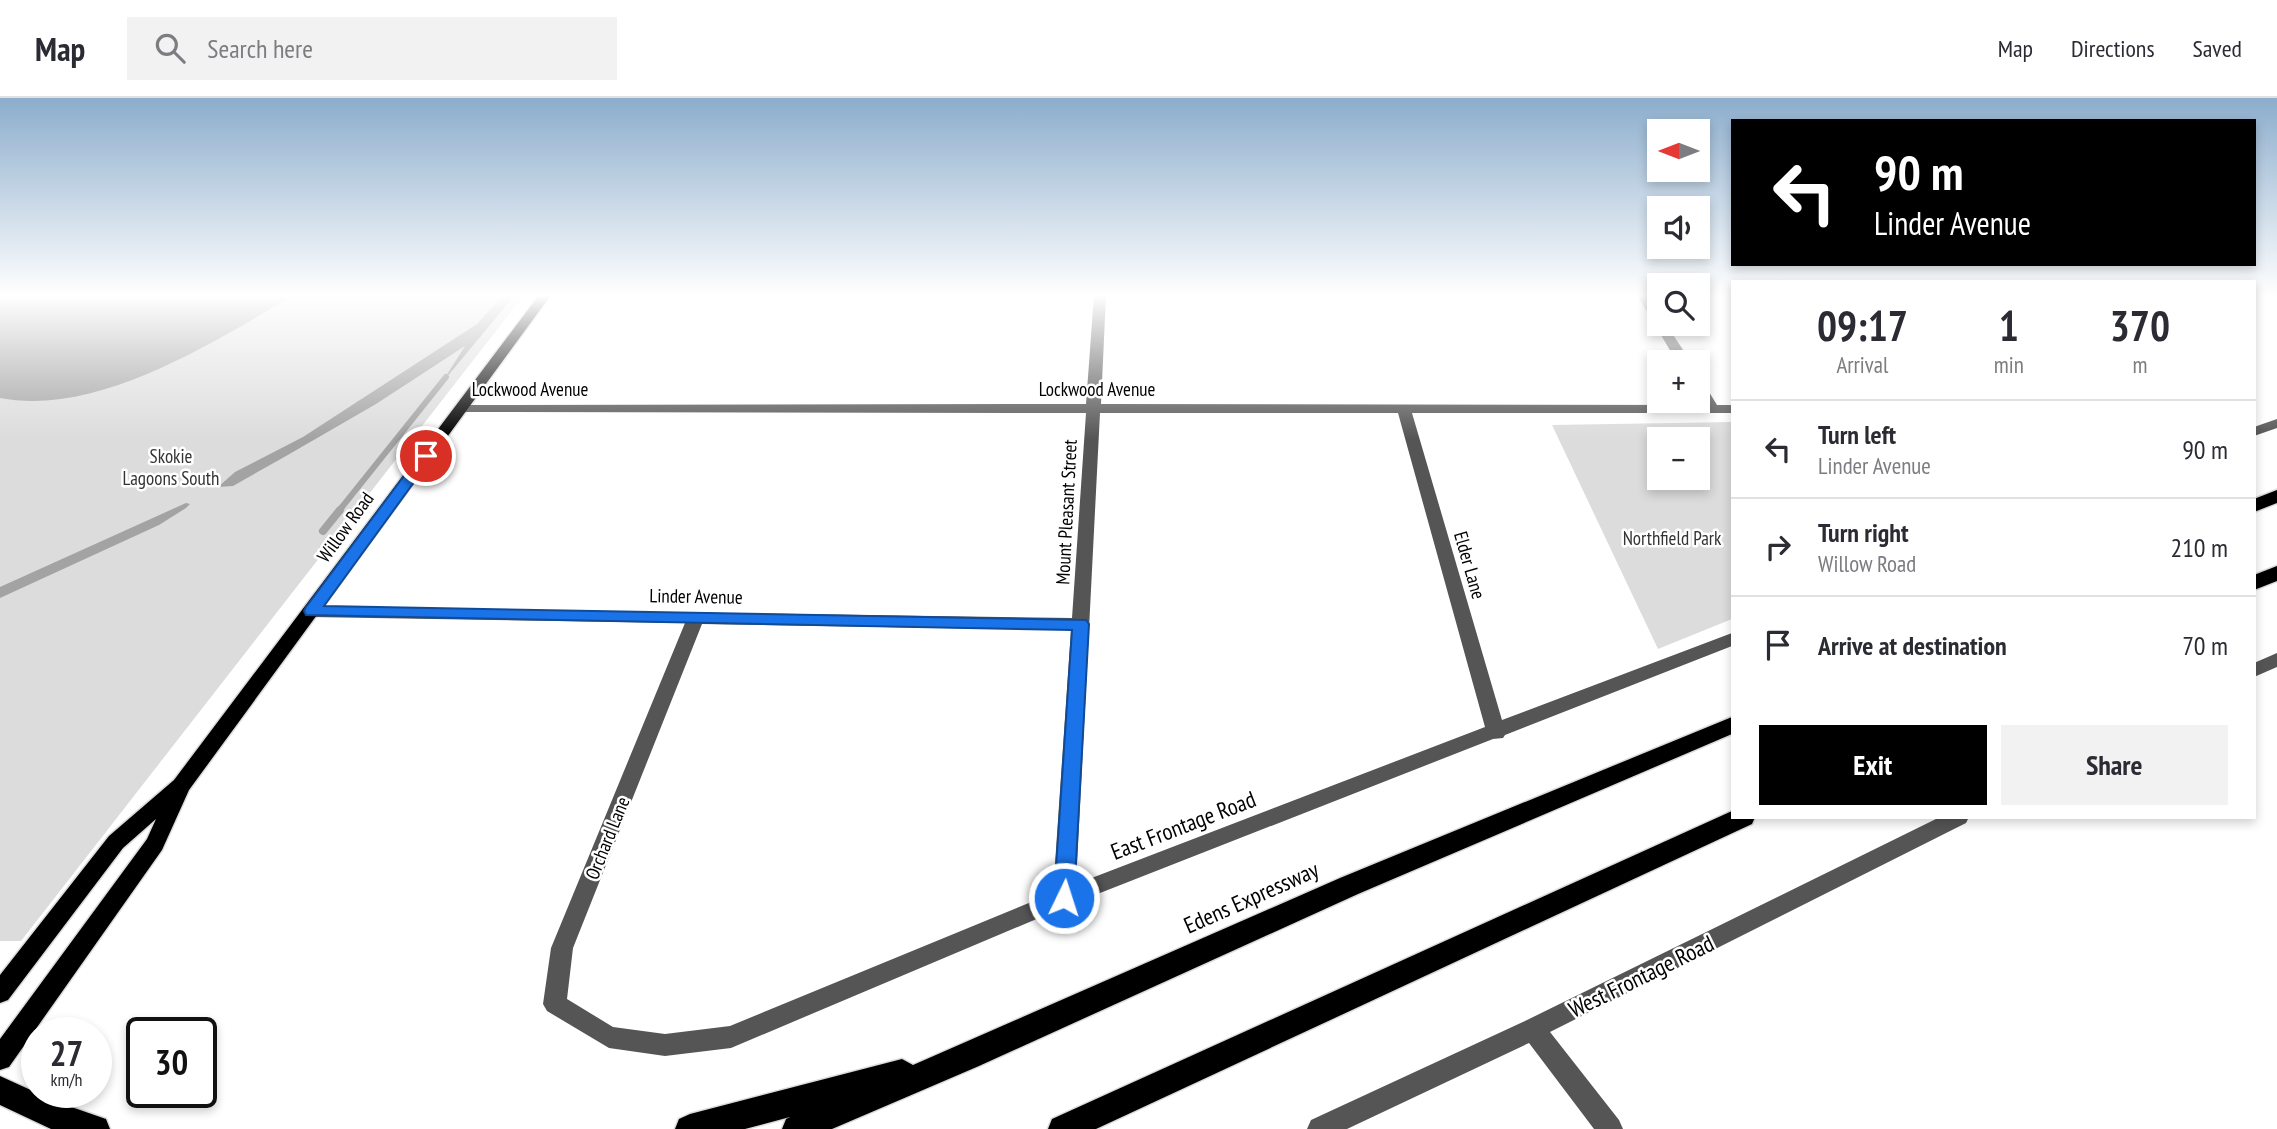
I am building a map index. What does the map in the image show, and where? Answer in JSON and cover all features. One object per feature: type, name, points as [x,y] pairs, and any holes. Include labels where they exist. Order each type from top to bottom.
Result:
[{"type":"highway","points":[[2256,505],[2277,496]]},
{"type":"highway","points":[[2256,582],[2277,573]]},
{"type":"highway","name":"Edens Expressway","points":[[797,1129],[969,1056],[1349,886],[1731,725]]},
{"type":"highway","points":[[1063,1129],[1739,819]]},
{"type":"highway","points":[[690,1129],[969,1056]]},
{"type":"highway","points":[[0,1090],[52,1115],[95,1129]]},
{"type":"main road","name":"Willow Road","points":[[0,993],[116,842],[181,785],[510,343]]},
{"type":"main road","name":"Willow Road","points":[[0,1059],[155,845],[181,785]]},
{"type":"street","name":"Mount Pleasant Street","points":[[1064,898],[1097,343]]},
{"type":"street","name":"Lockwood Avenue","points":[[462,408],[1731,409]]},
{"type":"street","name":"Elder Lane","points":[[1404,409],[1496,733]]},
{"type":"street","points":[[2256,431],[2277,423]]},
{"type":"street","name":"Linder Avenue","points":[[312,611],[1081,624]]},
{"type":"street","name":"Orchard Lane","points":[[609,1037],[555,1004],[562,948],[696,617]]},
{"type":"street","name":"East Frontage Road","points":[[609,1037],[665,1045],[731,1037],[1064,898],[1496,733],[1731,639]]},
{"type":"street","points":[[2256,670],[2277,659]]},
{"type":"street","name":"West Frontage Road","points":[[1320,1129],[1533,1029],[1955,819]]},
{"type":"street","points":[[1533,1029],[1610,1129]]},
{"type":"green space","name":"Skokie Lagoons South","points":[[0,343],[487,343],[21,941],[0,941]]},
{"type":"green space","name":"Northfield Park","points":[[1731,422],[1731,619],[1658,649],[1552,425]]},
{"type":"shaded area","points":[[0,343],[210,343],[153,371],[76,397],[37,401],[0,398]]},
{"type":"shaded area","points":[[448,343],[475,343],[441,384],[465,346],[376,404],[286,456],[233,486],[218,487],[235,472],[303,437]]},
{"type":"shaded area","points":[[186,503],[190,504],[159,525],[0,598],[0,587]]},
{"type":"waterway","points":[[338,512],[446,377]]},
{"type":"waterway","points":[[323,531],[340,510]]},
{"type":"route","points":[[426,456],[312,611],[1081,624],[1064,898]]}]
